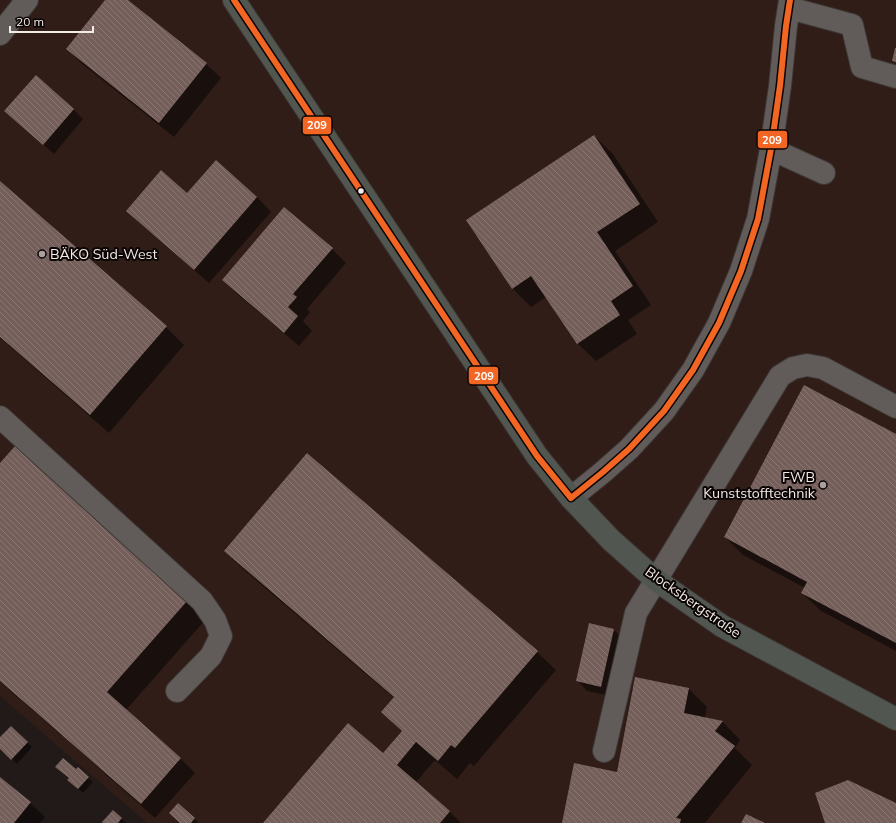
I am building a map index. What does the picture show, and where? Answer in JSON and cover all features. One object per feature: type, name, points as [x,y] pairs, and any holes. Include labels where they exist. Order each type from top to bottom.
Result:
[{"type":"main road","name":"Blocksbergstraße","points":[[234,0],[537,456],[571,498],[611,540],[656,580],[722,626],[896,719]]},
{"type":"street","points":[[0,34],[27,0]]},
{"type":"street","points":[[571,498],[604,472],[629,449],[664,412],[693,370],[719,323],[741,271],[758,219],[771,149],[790,4],[852,25],[862,67],[896,77]]},
{"type":"street","points":[[771,149],[824,173]]},
{"type":"street","points":[[604,751],[636,612],[780,376],[793,368],[807,365],[823,368],[896,407]]},
{"type":"street","points":[[0,417],[202,601],[215,620],[221,636],[211,656],[177,691]]},
{"type":"shaded area","points":[[0,0],[896,0],[896,823],[147,823],[0,696]]},
{"type":"building","points":[[105,0],[128,0],[207,63],[159,123],[66,49]]},
{"type":"building","points":[[896,48],[896,62],[892,61]]},
{"type":"building","points":[[36,75],[74,109],[43,145],[4,111]]},
{"type":"building","points":[[594,135],[640,204],[597,232],[633,286],[611,301],[620,315],[577,344],[531,276],[512,289],[466,220]]},
{"type":"building","points":[[216,160],[257,197],[194,270],[126,211],[161,170],[187,193]]},
{"type":"building","name":"BÄKO Süd-West","points":[[0,181],[167,326],[90,415],[0,337]]},
{"type":"building","points":[[284,207],[333,248],[293,294],[297,297],[288,307],[298,316],[284,333],[222,280]]},
{"type":"building","name":"FWB Kunststofftechnik","points":[[804,385],[896,434],[896,643],[801,593],[807,582],[724,537]]},
{"type":"building","points":[[15,446],[188,600],[107,692],[181,758],[141,804],[0,681],[0,463]]},
{"type":"building","points":[[307,453],[538,651],[455,748],[451,745],[438,761],[416,742],[397,765],[450,811],[440,823],[263,823],[348,723],[383,753],[402,731],[381,712],[394,697],[224,551]]},
{"type":"building","points":[[589,623],[614,629],[601,687],[576,681]]},
{"type":"building","points":[[635,677],[689,688],[684,713],[723,721],[715,731],[735,746],[676,818],[681,819],[680,823],[562,823],[574,763],[617,772]]},
{"type":"building","points":[[11,726],[28,742],[11,760],[0,749],[0,737]]},
{"type":"building","points":[[63,758],[76,769],[78,767],[89,777],[78,789],[67,780],[69,778],[55,767]]},
{"type":"building","points":[[0,777],[31,802],[14,823],[0,823]]},
{"type":"building","points":[[848,780],[896,803],[896,823],[825,823],[815,793]]},
{"type":"building","points":[[178,803],[195,818],[191,823],[180,823],[169,813]]},
{"type":"building","points":[[113,810],[122,818],[118,823],[103,823],[102,822]]},
{"type":"building","points":[[746,814],[765,823],[741,823]]},
{"type":"transit line","name":"209","points":[[234,0],[537,456],[571,498]]},
{"type":"transit line","name":"209","points":[[571,498],[629,449],[664,411],[693,370],[719,323],[741,271],[758,219],[771,149],[790,0]]},
{"type":"place","name":"BÄKO Süd-West","points":[[42,254]]},
{"type":"place","name":"FWB Kunststofftechnik","points":[[823,485]]}]
